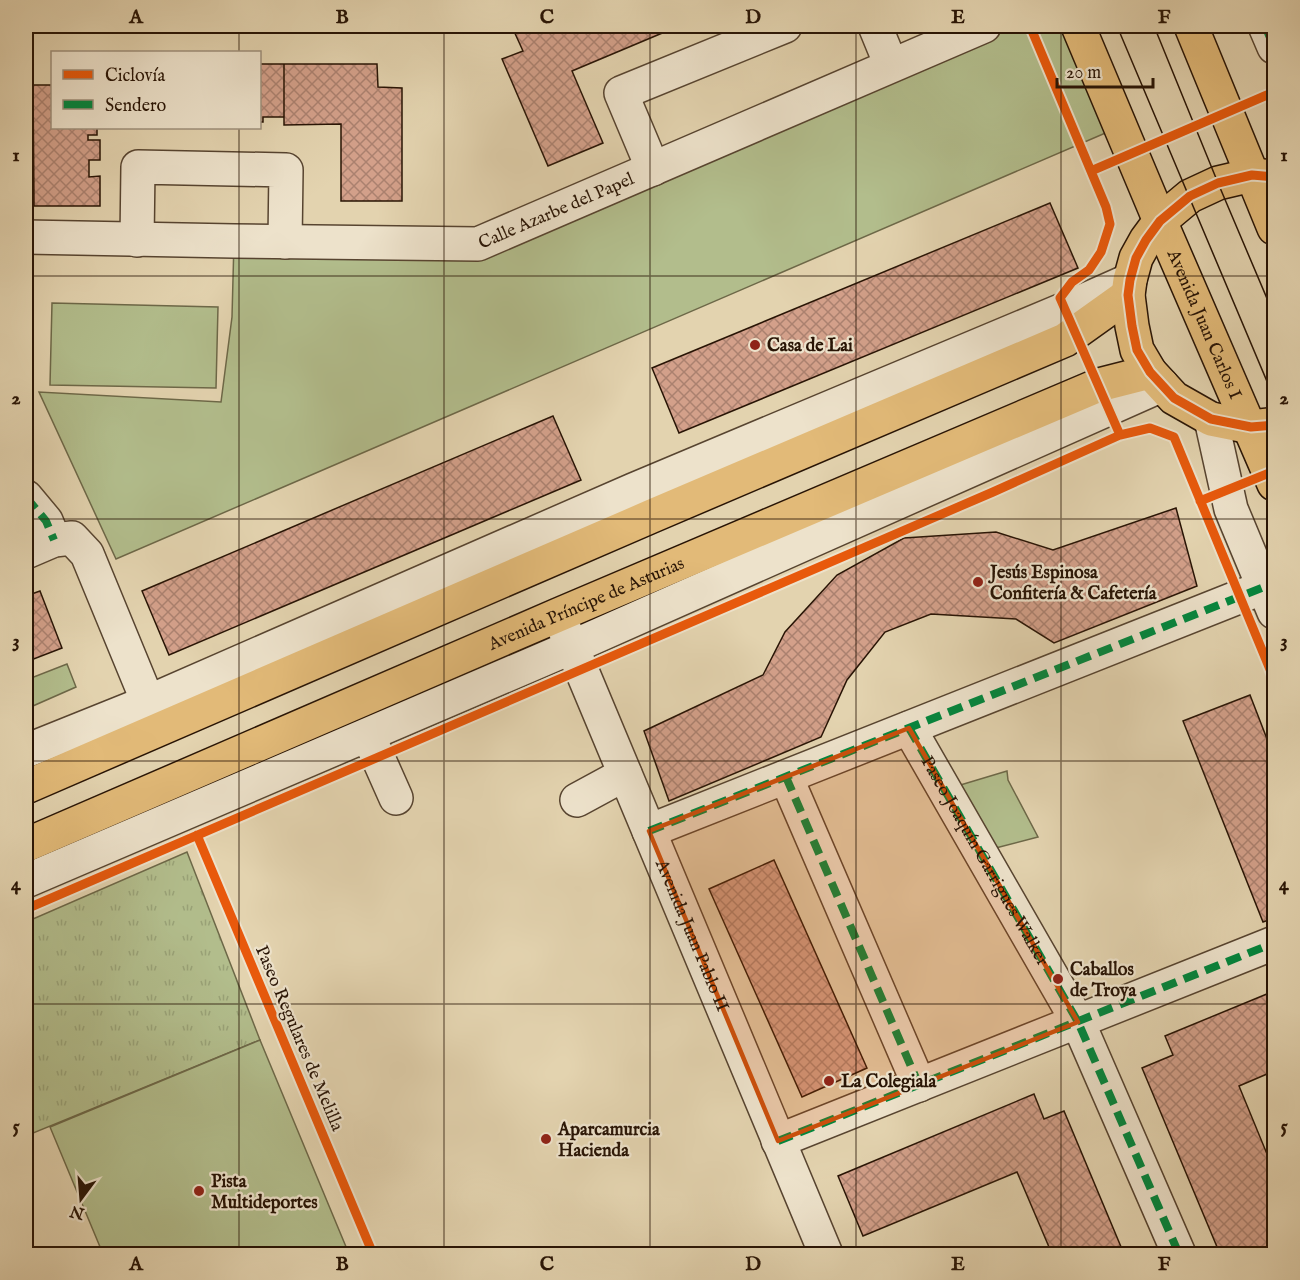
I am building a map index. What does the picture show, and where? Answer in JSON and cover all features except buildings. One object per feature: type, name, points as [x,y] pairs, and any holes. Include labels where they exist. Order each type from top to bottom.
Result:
[{"type":"main road","name":"Avenida Juan Carlos I","points":[[1078,26],[1160,221],[1263,426],[1275,484]]},
{"type":"main road","points":[[1191,26],[1263,176],[1275,228]]},
{"type":"main road","name":"Avenida Juan Carlos I","points":[[1263,176],[1218,183],[1190,196],[1160,221],[1146,240],[1136,258],[1129,287],[1132,326],[1137,350],[1156,378],[1174,398],[1211,419],[1263,426]]},
{"type":"main road","points":[[26,787],[651,516],[1065,340],[1129,287]]},
{"type":"main road","name":"Avenida Príncipe de Asturias","points":[[26,845],[1099,385],[1156,378]]},
{"type":"street","points":[[653,169],[621,93],[784,26]]},
{"type":"street","points":[[875,26],[891,65]]},
{"type":"street","name":"Calle Azarbe del Papel","points":[[26,237],[478,244],[984,26]]},
{"type":"street","points":[[1265,26],[1275,47]]},
{"type":"street","points":[[137,240],[138,167],[286,170],[285,242]]},
{"type":"street","points":[[26,751],[148,702],[633,490],[1065,309],[1129,287]]},
{"type":"street","points":[[26,880],[572,647],[1156,378]]},
{"type":"street","name":"Avenida Juan Carlos I","points":[[1211,419],[1231,509],[1269,600]]},
{"type":"street","points":[[26,497],[46,521],[40,546],[72,538],[87,554],[148,702]]},
{"type":"street","points":[[649,831],[909,728],[1269,600]]},
{"type":"street","name":"Avenida Juan Pablo II","points":[[558,615],[826,1254]]},
{"type":"street","name":"Paseo Joaquín Garrigues Walker","points":[[909,728],[1078,1022],[1179,1254]]},
{"type":"street","points":[[368,735],[396,798]]},
{"type":"street","points":[[577,800],[625,774]]},
{"type":"street","points":[[786,777],[919,1085]]},
{"type":"street","points":[[778,1141],[1275,943]]},
{"type":"highlighted area","points":[[909,728],[1078,1022],[778,1141],[649,831]]},
{"type":"green space","points":[[984,26],[1077,26],[1117,128],[116,559],[39,392],[221,402],[232,317],[234,241],[478,244]]},
{"type":"green space","points":[[52,303],[218,307],[216,388],[50,385]]},
{"type":"green space","points":[[67,664],[76,687],[26,709],[26,680]]},
{"type":"green space","points":[[1007,771],[1008,780],[1038,837],[980,852],[957,786]]},
{"type":"green space","points":[[187,852],[260,1040],[26,1136],[26,922]]},
{"type":"green space","name":"Pista Multideportes","points":[[260,1040],[349,1254],[103,1254],[50,1127]]},
{"type":"tram line","points":[[1117,26],[1274,398]]},
{"type":"tram line","points":[[1154,26],[1274,315]]},
{"type":"marked path","points":[[1265,26],[1274,47]]},
{"type":"marked path","points":[[26,497],[46,521],[54,540]]},
{"type":"marked path","points":[[649,831],[1264,587]]},
{"type":"marked path","points":[[909,728],[1078,1022],[1179,1254]]},
{"type":"marked path","points":[[786,777],[919,1085]]},
{"type":"marked path","points":[[778,1141],[1274,943]]},
{"type":"cycle path","points":[[1030,26],[1106,207],[1110,224],[1101,252],[1089,270],[1072,282],[1060,298],[1120,435],[1150,428],[1174,437],[1274,679]]},
{"type":"cycle path","points":[[1091,171],[1267,95],[1274,97]]},
{"type":"cycle path","points":[[1274,177],[1252,175],[1218,183],[1190,196],[1160,221],[1146,240],[1136,258],[1128,295],[1137,350],[1150,372],[1174,398],[1211,419],[1251,427],[1274,425]]},
{"type":"cycle path","points":[[26,909],[993,492],[1120,435]]},
{"type":"cycle path","points":[[1200,501],[1274,471]]},
{"type":"cycle path","name":"Paseo Regulares de Melilla","points":[[197,835],[373,1254]]},
{"type":"place","name":"Casa de Lai","points":[[755,345]]},
{"type":"place","name":"Jesús Espinosa Confitería & Cafetería","points":[[978,582]]},
{"type":"place","name":"Caballos de Troya","points":[[1058,979]]},
{"type":"place","name":"La Colegiala","points":[[829,1081]]},
{"type":"place","name":"Aparcamurcia Hacienda","points":[[546,1139]]},
{"type":"place","name":"Pista Multideportes","points":[[199,1191]]}]
